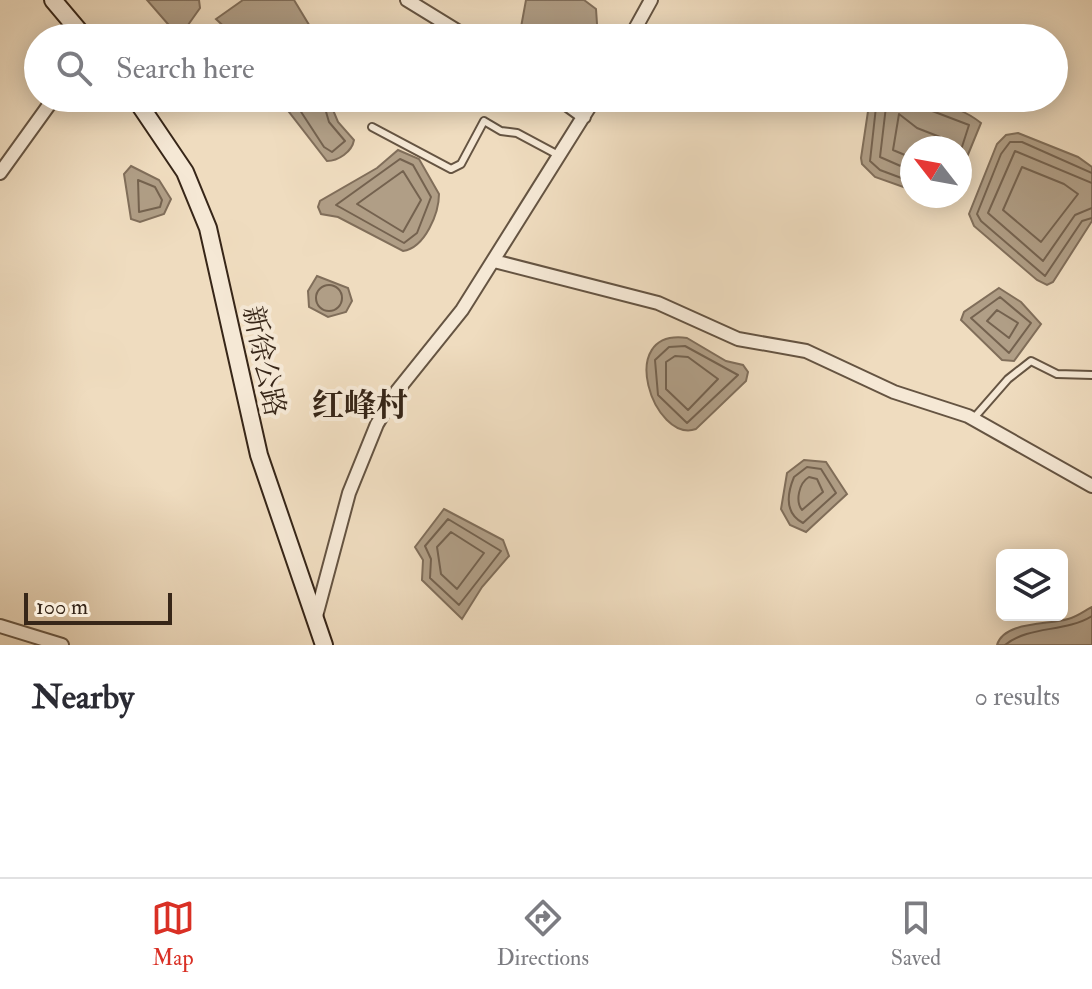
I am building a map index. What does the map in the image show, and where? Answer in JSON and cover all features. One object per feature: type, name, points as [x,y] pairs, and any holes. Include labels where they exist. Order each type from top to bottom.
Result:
[{"type":"main road","points":[[53,0],[73,24]]},
{"type":"main road","name":"新徐公路","points":[[144,112],[185,172],[205,218],[218,263],[259,455],[324,645]]},
{"type":"street","points":[[407,0],[446,24]]},
{"type":"street","points":[[638,24],[651,0]]},
{"type":"street","points":[[0,173],[44,112]]},
{"type":"street","points":[[577,112],[584,117]]},
{"type":"street","points":[[315,620],[352,484],[377,424],[397,391],[452,324],[587,112]]},
{"type":"street","points":[[494,261],[658,303],[738,339],[806,351],[894,392],[973,419],[1092,486]]},
{"type":"street","points":[[0,626],[62,645]]},
{"type":"lane","points":[[372,127],[451,169],[461,164],[484,121],[501,131],[517,133],[560,156]]},
{"type":"lane","points":[[973,419],[1008,379],[1031,361],[1057,374],[1092,375]]},
{"type":"water","points":[[147,0],[199,0],[200,8],[189,24],[168,24]]},
{"type":"water","points":[[243,0],[294,0],[309,24],[221,24],[216,19]]},
{"type":"water","points":[[526,0],[584,0],[596,9],[597,24],[522,24]]},
{"type":"water","points":[[289,112],[334,112],[338,122],[354,140],[340,158],[327,161]]},
{"type":"water","points":[[868,112],[962,112],[981,123],[972,145],[972,136],[900,136],[900,186],[875,177],[862,164]]},
{"type":"water","points":[[1018,133],[1078,157],[1092,167],[1092,221],[1053,282],[1047,285],[974,226],[969,214],[997,144],[1006,135]]},
{"type":"water","points":[[398,150],[419,159],[439,194],[436,210],[424,237],[418,244],[403,251],[338,217],[321,214],[318,207],[320,201],[377,168]]},
{"type":"water","points":[[131,166],[159,180],[171,199],[164,214],[140,222],[131,219],[124,174]]},
{"type":"water","points":[[317,276],[348,288],[352,301],[346,312],[328,317],[309,307],[308,291]]},
{"type":"water","points":[[999,288],[1021,302],[1041,324],[1014,361],[1002,360],[961,320],[964,312]]},
{"type":"water","points":[[687,338],[726,361],[743,365],[748,372],[746,381],[696,429],[681,429],[667,420],[655,404],[648,385],[647,366],[652,350],[665,340]]},
{"type":"water","points":[[804,460],[826,462],[847,494],[806,532],[790,525],[781,509],[787,473]]},
{"type":"water","points":[[444,509],[503,540],[509,556],[482,587],[462,619],[422,580],[423,560],[415,547]]},
{"type":"water","points":[[1092,607],[1092,645],[997,645],[1001,637],[1018,628],[1068,621]]},
{"type":"district","name":"红峰村","points":[[360,405]]}]
